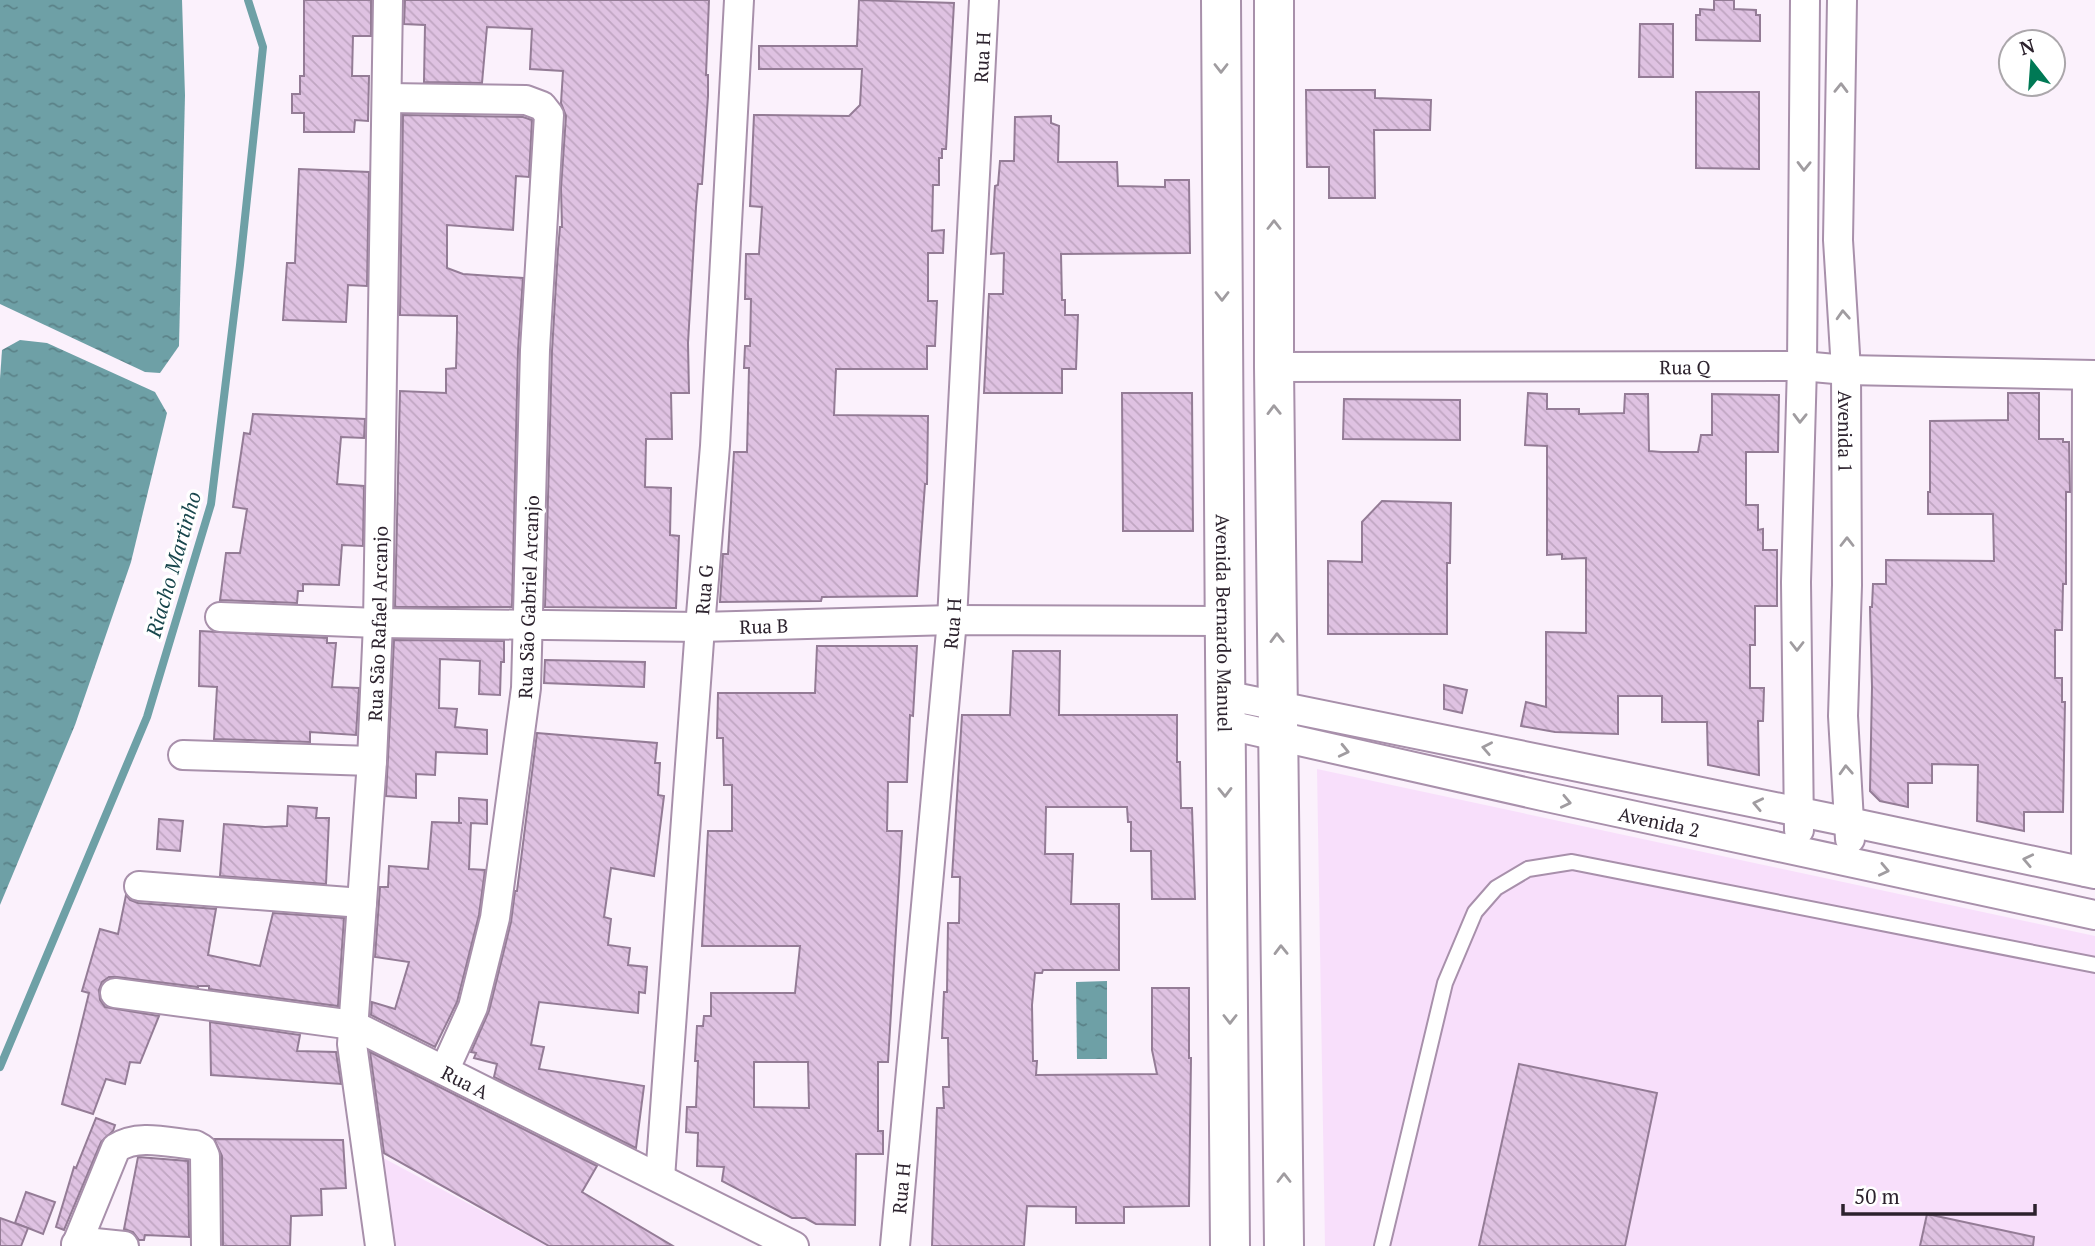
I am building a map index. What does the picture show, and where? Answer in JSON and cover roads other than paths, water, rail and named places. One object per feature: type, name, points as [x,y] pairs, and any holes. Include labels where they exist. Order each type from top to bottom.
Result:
[{"type":"main road","name":"Avenida Bernardo Manuel","points":[[1221,0],[1223,621],[1230,1011],[1230,1246]]},
{"type":"main road","points":[[1274,0],[1274,367],[1284,1246]]},
{"type":"street","name":"Rua São Rafael Arcanjo","points":[[380,1246],[352,1044],[372,761],[378,623],[388,0]]},
{"type":"street","name":"Rua G","points":[[660,1178],[715,446],[739,0]]},
{"type":"street","name":"Rua H","points":[[895,1246],[952,620],[984,0]]},
{"type":"street","points":[[1799,852],[1796,582],[1805,0]]},
{"type":"street","name":"Avenida 1","points":[[1842,0],[1839,240],[1846,370],[1847,585],[1843,716],[1851,862]]},
{"type":"street","name":"Rua São Gabriel Arcanjo","points":[[387,98],[526,100],[542,106],[549,115],[535,351],[526,688],[495,918],[473,1007],[445,1069]]},
{"type":"street","name":"Rua Q","points":[[1274,367],[1801,366],[1846,370],[2091,375]]},
{"type":"street","points":[[2091,375],[2091,873]]},
{"type":"street","name":"Rua B","points":[[220,617],[378,623],[700,627],[952,620],[1223,621]]},
{"type":"street","name":"Avenida 2","points":[[1224,709],[1278,721],[1798,812],[2091,873]]},
{"type":"street","name":"Avenida 2","points":[[1278,721],[1547,797],[2095,915]]},
{"type":"street","points":[[183,754],[372,761]]},
{"type":"street","points":[[139,886],[362,903]]},
{"type":"street","name":"Rua A","points":[[114,993],[353,1025],[794,1246]]},
{"type":"street","points":[[124,1246],[95,1243],[76,1245],[116,1148],[137,1139],[195,1145],[202,1149],[205,1156],[206,1246]]},
{"type":"lane","points":[[1382,1246],[1445,982],[1475,912],[1496,888],[1528,869],[1572,862],[2095,965]]},
{"type":"water","points":[[0,0],[182,0],[185,95],[179,346],[160,373],[145,372],[0,304]]},
{"type":"water","points":[[20,340],[47,343],[155,392],[167,413],[131,562],[75,725],[0,905],[0,379],[2,350]]},
{"type":"water","points":[[1107,981],[1107,1059],[1077,1059],[1076,982]]},
{"type":"waterway","name":"Riacho Martinho","points":[[0,1067],[147,717],[211,504],[263,47],[248,0]]}]
